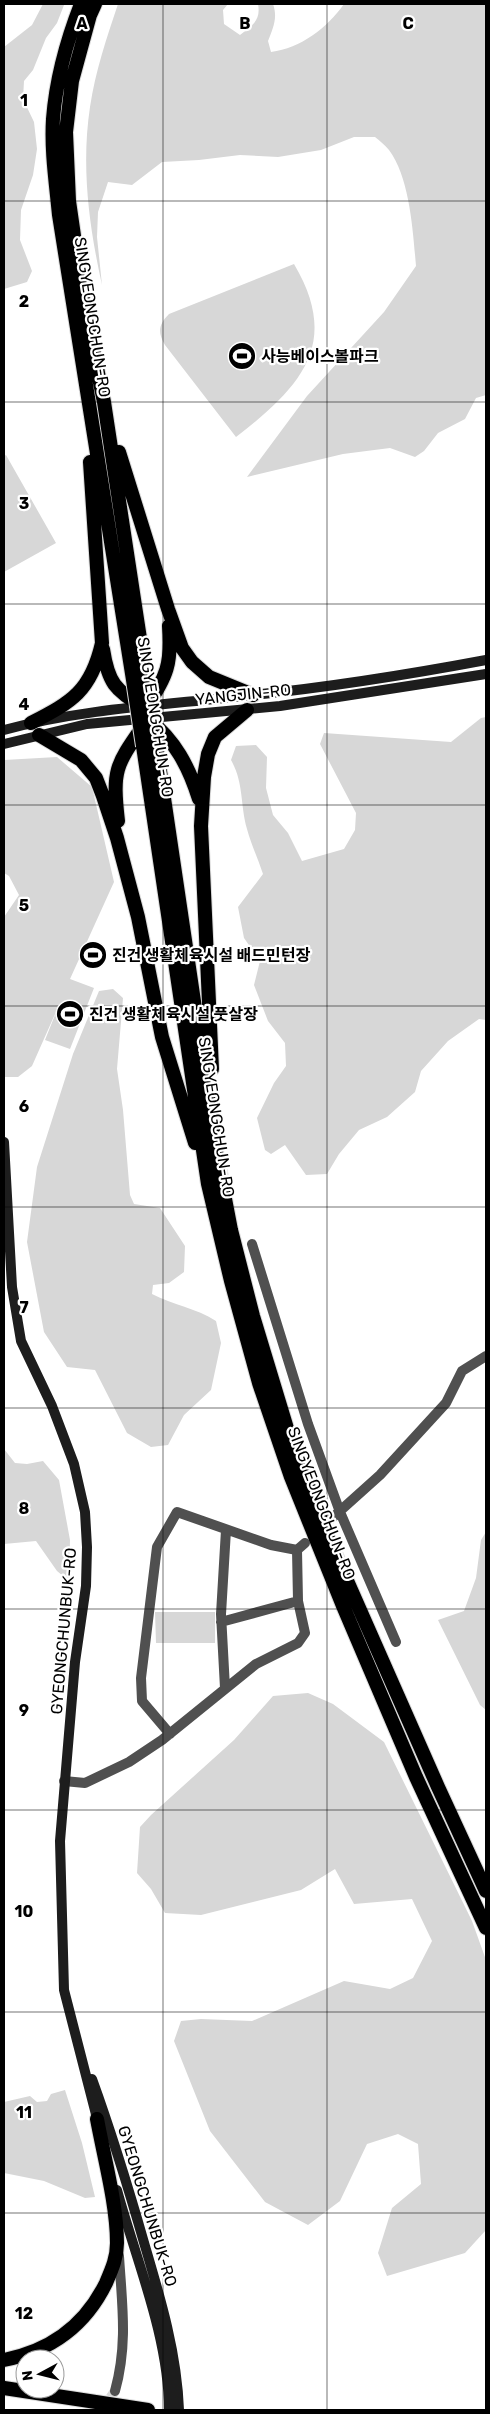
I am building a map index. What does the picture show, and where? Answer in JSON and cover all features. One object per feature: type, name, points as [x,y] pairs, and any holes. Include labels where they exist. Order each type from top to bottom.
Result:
[{"type":"highway","name":"SINGYEONGCHUN-RO","points":[[81,4],[70,32],[53,119],[54,163],[59,215],[88,406],[139,679],[217,1157],[231,1230],[253,1316],[292,1444],[326,1533],[486,1891]]},
{"type":"highway","name":"SINGYEONGCHUN-RO","points":[[95,4],[90,15],[72,81],[66,132],[69,201],[84,305],[104,402],[139,679]]},
{"type":"highway","points":[[104,402],[168,609],[182,648],[192,662],[209,677],[254,695]]},
{"type":"highway","points":[[88,406],[90,469],[102,644],[106,667],[114,686],[147,713],[182,754],[191,773],[201,806]]},
{"type":"highway","points":[[125,867],[115,796],[115,776],[120,759],[147,713],[169,666],[168,609]]},
{"type":"highway","points":[[31,723],[66,705],[87,685],[98,662],[102,644]]},
{"type":"highway","points":[[217,1157],[201,806],[208,754],[215,737],[246,710]]},
{"type":"highway","points":[[39,735],[81,760],[96,778],[125,867],[138,917],[162,1037],[208,1184]]},
{"type":"highway","name":"SINGYEONGCHUN-RO","points":[[150,745],[208,1184],[231,1281],[259,1383],[291,1477],[342,1606],[416,1777],[486,1928]]},
{"type":"highway","points":[[4,2360],[38,2351],[62,2338],[86,2316],[103,2289],[116,2260],[118,2242],[97,2119]]},
{"type":"highway","points":[[4,2388],[148,2410]]},
{"type":"main road","name":"YANGJIN-RO","points":[[4,744],[87,724],[147,713],[486,660]]},
{"type":"main road","name":"YANGJIN-RO","points":[[4,730],[31,723],[101,712],[147,713],[246,710],[486,674]]},
{"type":"main road","name":"GYEONGCHUNBUK-RO","points":[[4,1142],[12,1287],[21,1341],[52,1406],[74,1464],[85,1512],[87,1547],[86,1586],[74,1662],[60,1841],[64,1990],[97,2119],[154,2316],[162,2356],[168,2410]]},
{"type":"main road","name":"GYEONGCHUNBUK-RO","points":[[69,2014],[108,2126],[164,2311],[173,2349],[179,2410]]},
{"type":"street","points":[[252,1244],[308,1424],[340,1512],[396,1642]]},
{"type":"street","points":[[331,1519],[380,1475],[446,1403],[462,1371],[486,1356]]},
{"type":"street","points":[[64,1781],[84,1782],[129,1762],[170,1734],[256,1664],[298,1643],[304,1633],[298,1601],[301,1547],[271,1545],[177,1512],[157,1547],[141,1678],[142,1701],[170,1734]]},
{"type":"street","points":[[225,1688],[221,1622],[226,1530]]},
{"type":"street","points":[[221,1622],[298,1601]]},
{"type":"street","points":[[114,2391],[122,2366],[125,2328],[118,2242]]},
{"type":"shaded area","points":[[43,4],[64,5],[57,23],[46,38],[33,70],[24,81],[23,99],[34,122],[37,149],[33,175],[21,210],[20,240],[32,271],[27,282],[4,289],[4,47],[32,25]]},
{"type":"shaded area","points":[[118,4],[228,4],[223,10],[224,24],[240,35],[255,22],[259,10],[258,4],[273,4],[275,18],[268,41],[271,52],[282,50],[303,41],[330,21],[344,4],[486,4],[486,395],[476,398],[465,419],[438,433],[424,451],[415,457],[390,448],[343,454],[247,477],[307,396],[384,312],[416,266],[409,206],[402,175],[389,150],[375,137],[354,137],[321,150],[278,157],[240,155],[162,162],[132,185],[108,182],[98,212],[97,237],[102,285],[90,219],[86,174],[87,129],[95,81]]},
{"type":"shaded area","name":"사능베이스볼파크","points":[[294,264],[308,293],[314,318],[313,341],[307,362],[295,382],[278,401],[236,437],[165,345],[160,332],[161,325],[169,314]]},
{"type":"shaded area","points":[[6,455],[56,543],[4,572],[4,456]]},
{"type":"shaded area","points":[[486,717],[486,1020],[479,1019],[448,1041],[421,1071],[415,1092],[387,1117],[359,1130],[339,1154],[327,1174],[306,1175],[285,1145],[271,1154],[265,1150],[257,1118],[274,1083],[286,1066],[285,1043],[268,1021],[254,985],[260,961],[244,938],[238,907],[263,874],[250,840],[240,785],[231,760],[236,746],[256,745],[267,757],[266,788],[273,815],[288,833],[302,861],[344,849],[355,830],[356,813],[320,744],[324,733],[451,742],[481,718]]},
{"type":"shaded area","points":[[57,757],[92,787],[114,882],[70,979],[94,988],[70,1049],[45,1040],[59,1005],[32,1066],[18,1077],[4,1077],[4,917],[19,895],[9,876],[4,873],[4,760]]},
{"type":"shaded area","points":[[113,989],[123,998],[117,1069],[123,1110],[130,1195],[134,1204],[160,1208],[185,1246],[184,1272],[169,1283],[153,1285],[152,1294],[201,1313],[216,1321],[221,1343],[211,1390],[184,1415],[168,1445],[151,1447],[127,1433],[95,1370],[67,1367],[44,1332],[27,1242],[37,1167],[73,1054],[99,991]]},
{"type":"shaded area","points":[[4,1449],[15,1463],[27,1464],[43,1461],[59,1480],[70,1540],[69,1581],[57,1571],[36,1541],[4,1544]]},
{"type":"shaded area","points":[[486,1532],[486,1710],[480,1705],[438,1620],[464,1611],[476,1578],[481,1540]]},
{"type":"shaded area","points":[[155,1612],[215,1612],[215,1643],[156,1643]]},
{"type":"shaded area","points":[[308,1693],[333,1704],[384,1742],[472,1921],[486,1960],[486,2230],[465,2253],[387,2276],[378,2253],[392,2208],[421,2184],[418,2144],[398,2134],[367,2144],[340,2201],[308,2225],[265,2202],[210,2131],[174,2041],[181,2021],[201,2019],[252,2021],[344,1981],[390,1989],[413,1978],[432,1941],[412,1899],[354,1904],[335,1869],[301,1890],[201,1915],[165,1913],[151,1889],[137,1873],[140,1827],[151,1815],[234,1740],[273,1696]]},
{"type":"shaded area","points":[[65,2090],[82,2143],[95,2197],[85,2198],[44,2181],[4,2173],[4,2102],[30,2096],[37,2102],[47,2101],[51,2094]]},
{"type":"tunnel","points":[[102,2410],[115,2391]]},
{"type":"place","name":"사능베이스볼파크","points":[[242,356]]},
{"type":"place","name":"진건 생활체육시설 배드민턴장","points":[[93,955]]},
{"type":"place","name":"진건 생활체육시설 풋살장","points":[[70,1014]]}]
